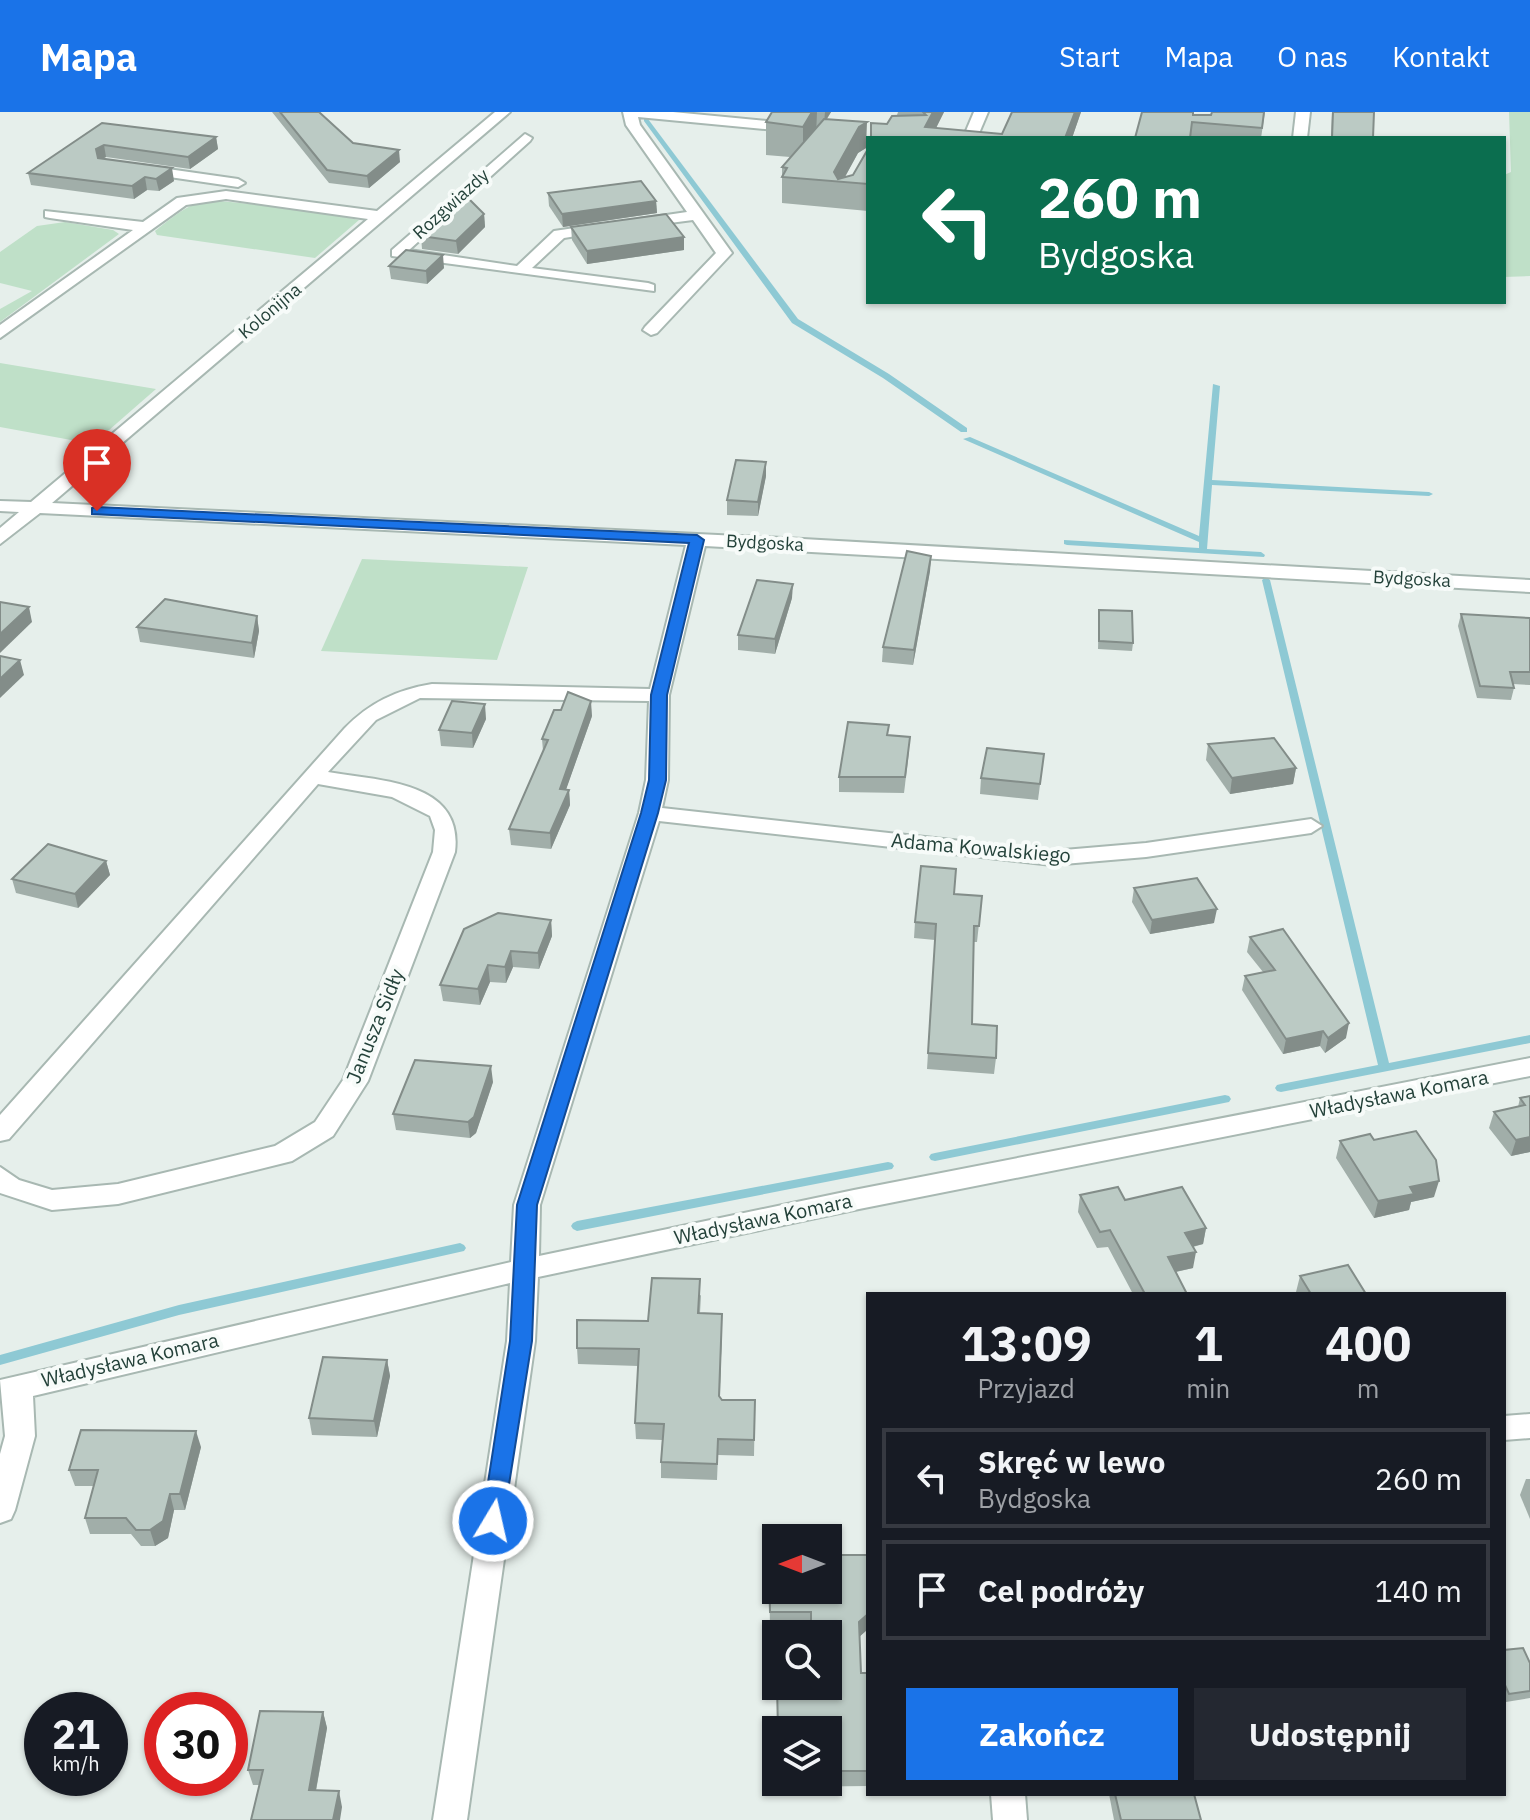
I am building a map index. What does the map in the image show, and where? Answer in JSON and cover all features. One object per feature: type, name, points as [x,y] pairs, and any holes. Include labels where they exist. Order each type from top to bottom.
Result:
[{"type":"street","name":"Kolonijna","points":[[0,538],[503,112]]},
{"type":"street","points":[[651,330],[724,253],[633,125],[630,112],[743,117],[816,129]]},
{"type":"street","points":[[971,136],[981,112]]},
{"type":"street","points":[[1300,136],[1303,112]]},
{"type":"street","name":"Rozgwiazdy","points":[[520,271],[397,253],[525,138]]},
{"type":"street","points":[[122,167],[388,211]]},
{"type":"street","points":[[0,333],[182,201],[200,196],[226,195],[388,211]]},
{"type":"street","points":[[50,214],[144,227]]},
{"type":"street","points":[[520,271],[559,234],[695,215]]},
{"type":"street","points":[[520,271],[648,288]]},
{"type":"street","name":"Bydgoska","points":[[0,506],[697,540],[1530,586]]},
{"type":"street","points":[[450,1820],[521,1341],[527,1205],[650,813],[657,780],[659,695],[697,540]]},
{"type":"street","points":[[0,1132],[367,716],[407,694],[432,690],[659,695]]},
{"type":"street","name":"Janusza Sidły","points":[[0,1177],[10,1187],[52,1200],[118,1194],[283,1154],[324,1129],[355,1081],[444,852],[447,830],[439,812],[423,799],[313,776]]},
{"type":"street","name":"Adama Kowalskiego","points":[[650,813],[1052,858],[1146,850],[1311,826]]},
{"type":"street","name":"Władysława Komara","points":[[9,1389],[522,1270],[839,1203],[1530,1067]]},
{"type":"street","points":[[0,1510],[20,1436],[9,1389]]},
{"type":"street","points":[[1506,1428],[1530,1426]]},
{"type":"street","points":[[1008,1796],[1010,1820]]},
{"type":"green space","points":[[1509,112],[1530,112],[1530,276],[1506,277],[1506,174],[1511,172]]},
{"type":"green space","points":[[209,200],[313,210],[359,220],[315,258],[157,235],[155,231],[180,212]]},
{"type":"green space","points":[[65,222],[113,230],[119,234],[0,322],[0,309],[32,291],[0,283],[0,252],[37,226]]},
{"type":"green space","points":[[0,363],[156,389],[93,444],[0,427]]},
{"type":"green space","points":[[362,559],[528,567],[497,660],[321,651]]},
{"type":"building","points":[[280,112],[319,112],[353,143],[399,150],[367,176],[327,170]]},
{"type":"building","points":[[772,112],[812,112],[803,127],[766,122]]},
{"type":"building","points":[[923,112],[933,112],[925,127],[1002,134],[1012,112],[1075,112],[1066,136],[871,136],[871,123],[887,124],[892,116],[926,115]]},
{"type":"building","points":[[1142,112],[1211,115],[1212,112],[1264,112],[1262,128],[1192,122],[1190,136],[1136,136]]},
{"type":"building","points":[[1333,112],[1374,112],[1373,136],[1332,136]]},
{"type":"building","points":[[824,119],[867,122],[859,127],[834,172],[838,179],[853,175],[866,152],[866,184],[782,177],[787,168],[782,167]]},
{"type":"building","points":[[102,123],[216,137],[188,157],[104,145],[96,149],[98,158],[172,168],[156,179],[145,177],[132,186],[28,173]]},
{"type":"building","points":[[641,181],[656,201],[562,214],[548,193]]},
{"type":"building","points":[[465,195],[484,214],[456,241],[421,236]]},
{"type":"building","points":[[666,214],[684,237],[587,251],[571,227]]},
{"type":"building","points":[[406,250],[443,255],[426,271],[389,266]]},
{"type":"building","points":[[736,460],[766,462],[758,502],[727,500]]},
{"type":"building","points":[[907,551],[931,556],[914,650],[883,647]]},
{"type":"building","points":[[757,580],[793,584],[775,639],[738,635]]},
{"type":"building","points":[[165,599],[257,616],[252,643],[137,627]]},
{"type":"building","points":[[0,602],[29,607],[0,634]]},
{"type":"building","points":[[1099,610],[1132,611],[1133,643],[1099,641]]},
{"type":"building","points":[[1461,614],[1530,618],[1530,672],[1510,672],[1514,688],[1480,686]]},
{"type":"building","points":[[0,656],[20,660],[0,679]]},
{"type":"building","points":[[568,692],[591,701],[560,789],[569,790],[550,833],[509,829],[548,740],[542,739],[554,710],[561,710]]},
{"type":"building","points":[[452,701],[485,704],[472,733],[439,730]]},
{"type":"building","points":[[848,722],[889,725],[887,735],[910,737],[905,777],[839,777]]},
{"type":"building","points":[[1274,738],[1296,768],[1232,778],[1208,744]]},
{"type":"building","points":[[987,748],[1044,754],[1040,784],[981,778]]},
{"type":"building","points":[[48,844],[106,861],[75,894],[12,879]]},
{"type":"building","points":[[921,866],[956,869],[954,894],[982,896],[979,926],[974,926],[972,1024],[997,1026],[996,1058],[928,1053],[936,924],[915,922]]},
{"type":"building","points":[[1197,878],[1217,909],[1152,920],[1134,888]]},
{"type":"building","points":[[498,913],[551,920],[538,953],[511,951],[505,967],[488,965],[478,989],[440,985],[464,929]]},
{"type":"building","points":[[1283,929],[1349,1023],[1328,1038],[1323,1031],[1286,1039],[1245,976],[1275,970],[1250,937]]},
{"type":"building","points":[[415,1060],[491,1066],[474,1117],[468,1122],[393,1114]]},
{"type":"building","points":[[1530,1096],[1530,1137],[1516,1140],[1494,1112],[1525,1105],[1520,1098]]},
{"type":"building","points":[[1416,1131],[1436,1160],[1439,1181],[1410,1187],[1414,1194],[1378,1201],[1340,1141],[1370,1134],[1374,1140]]},
{"type":"building","points":[[1118,1187],[1125,1200],[1182,1187],[1206,1228],[1185,1233],[1196,1252],[1168,1257],[1186,1292],[1144,1292],[1110,1230],[1100,1232],[1080,1195]]},
{"type":"building","points":[[1348,1265],[1365,1292],[1310,1292],[1300,1276]]},
{"type":"building","points":[[652,1278],[700,1279],[698,1313],[722,1314],[719,1396],[722,1400],[755,1400],[754,1440],[718,1439],[717,1464],[661,1462],[664,1424],[635,1423],[639,1349],[577,1348],[577,1320],[648,1321]]},
{"type":"building","points":[[323,1357],[387,1360],[374,1421],[309,1418]]},
{"type":"building","points":[[81,1430],[196,1431],[180,1494],[170,1494],[163,1521],[150,1530],[136,1530],[126,1518],[85,1518],[98,1470],[69,1470]]},
{"type":"building","points":[[842,1555],[866,1555],[866,1616],[859,1622],[861,1673],[866,1673],[866,1771],[842,1771],[842,1716],[778,1716],[777,1700],[842,1700],[842,1620],[811,1620],[811,1612],[770,1612],[770,1604],[842,1604]]},
{"type":"building","points":[[1523,1648],[1530,1663],[1530,1691],[1509,1694],[1506,1687],[1506,1650]]},
{"type":"building","points":[[260,1711],[323,1712],[309,1790],[339,1791],[333,1820],[251,1820],[263,1770],[248,1770]]},
{"type":"building","points":[[1115,1796],[1195,1796],[1201,1820],[1121,1820]]},
{"type":"waterway","points":[[646,120],[795,321],[886,376],[964,430]]},
{"type":"waterway","points":[[1203,541],[1216,386]]},
{"type":"waterway","points":[[967,439],[1203,541]]},
{"type":"waterway","points":[[1208,482],[1429,494]]},
{"type":"waterway","points":[[1203,541],[1203,551]]},
{"type":"waterway","points":[[1067,542],[1203,551]]},
{"type":"waterway","points":[[1203,551],[1261,555]]},
{"type":"waterway","points":[[1266,580],[1385,1068]]},
{"type":"waterway","points":[[1385,1068],[1530,1039]]},
{"type":"waterway","points":[[1281,1088],[1385,1068]]},
{"type":"waterway","points":[[935,1157],[1225,1099]]},
{"type":"waterway","points":[[577,1226],[888,1166]]},
{"type":"waterway","points":[[0,1360],[179,1310],[460,1248]]},
{"type":"route","points":[[97,511],[697,540],[659,695],[657,780],[650,813],[635,850],[527,1205],[521,1341],[493,1521]]}]
